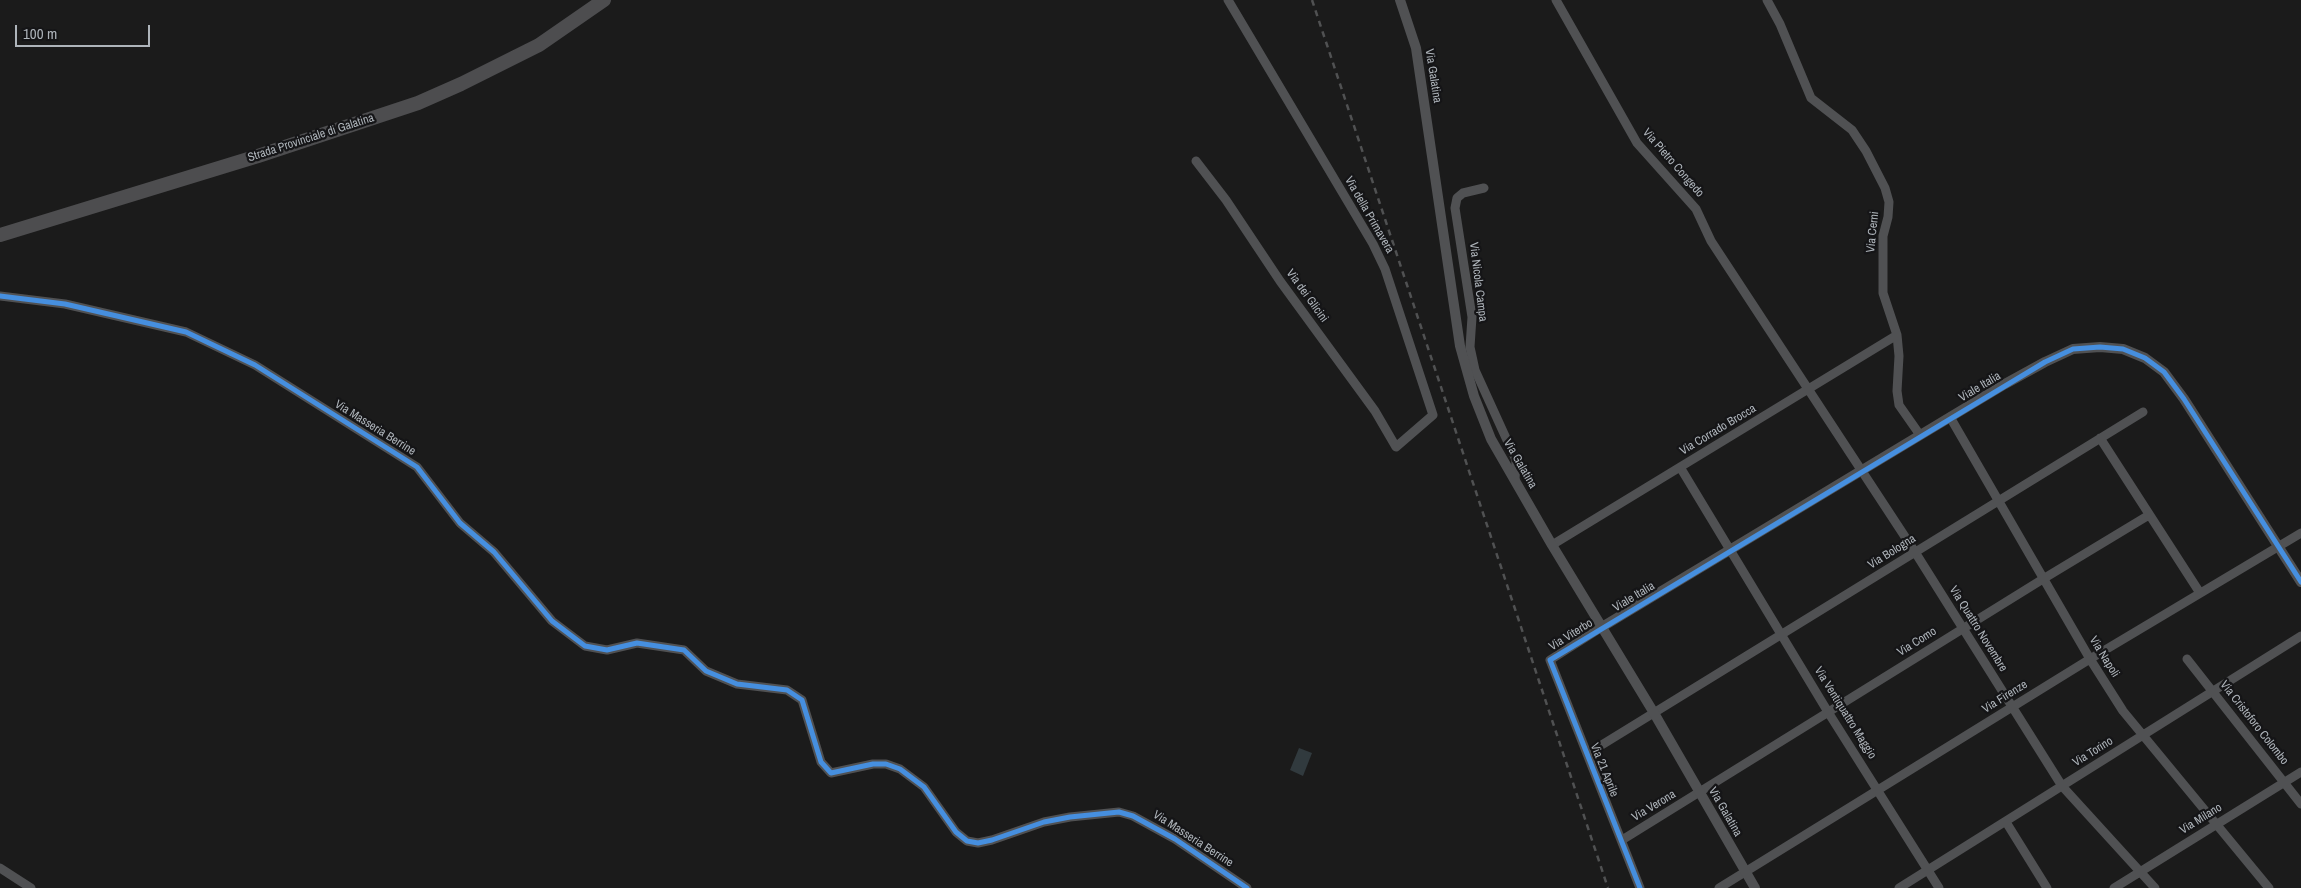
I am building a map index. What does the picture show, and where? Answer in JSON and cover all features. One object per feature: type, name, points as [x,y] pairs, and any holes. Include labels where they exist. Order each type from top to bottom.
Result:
[{"type":"main road","name":"Strada Provinciale di Galatina","points":[[0,235],[258,156],[418,102],[461,84],[539,44],[604,0]]},
{"type":"street","name":"Via della Primavera","points":[[1228,0],[1373,244],[1385,269],[1433,415],[1396,447]]},
{"type":"street","name":"Via Galatina","points":[[1400,0],[1416,48],[1460,346],[1474,396],[1484,422],[1491,439],[1552,545],[1654,713],[1755,888]]},
{"type":"street","name":"Via Pietro Congedo","points":[[1556,0],[1637,143],[1690,200],[1711,241],[1862,470]]},
{"type":"street","name":"Via Cerni","points":[[1767,0],[1780,24],[1811,98],[1852,130],[1866,151],[1885,188],[1889,202],[1888,217],[1883,236],[1883,293],[1897,335],[1899,356],[1897,392],[1900,405],[1920,435]]},
{"type":"street","name":"Via dei Glicini","points":[[1196,160],[1226,200],[1280,281],[1375,411],[1396,447]]},
{"type":"street","name":"Via Nicola Campa","points":[[1484,188],[1456,198],[1455,208],[1472,317],[1470,347],[1475,370],[1516,460],[1515,480]]},
{"type":"street","name":"Via Masseria Berrine","points":[[0,296],[65,304],[186,332],[255,365],[417,467],[460,523],[494,552],[552,621],[585,646],[607,650],[637,643],[684,650],[706,671],[737,684],[787,690],[802,700],[822,762],[831,774],[873,764],[886,764],[900,770],[924,786],[956,832],[966,841],[978,843],[992,840],[1044,822],[1070,817],[1119,812],[1134,816],[1175,839],[1247,888]]},
{"type":"street","name":"Via Corrado Brocca","points":[[1552,545],[1897,335]]},
{"type":"street","name":"Viale Italia","points":[[1602,627],[1950,417],[2045,362],[2073,349],[2100,347],[2123,349],[2145,358],[2164,372],[2184,399],[2301,582]]},
{"type":"street","name":"Via Bologna","points":[[1587,754],[2142,412]]},
{"type":"street","name":"Via Napoli","points":[[1950,417],[2090,660],[2123,711],[2269,888]]},
{"type":"street","points":[[2100,438],[2200,592]]},
{"type":"street","name":"Via Ventiquattro Maggio","points":[[1680,467],[1828,712],[1940,888]]},
{"type":"street","name":"Via Quattro Novembre","points":[[1862,470],[1916,552],[1962,629],[2062,786],[2155,888]]},
{"type":"street","name":"Via Como","points":[[1699,792],[2149,515]]},
{"type":"street","name":"Via Firenze","points":[[1719,888],[2200,592],[2301,533]]},
{"type":"street","name":"Via Viterbo","points":[[1550,660],[1602,627]]},
{"type":"street","name":"Via Torino","points":[[1899,888],[2301,636]]},
{"type":"street","name":"Via Cristoforo Colombo","points":[[2187,659],[2301,804]]},
{"type":"street","name":"Via 21 Aprile","points":[[1550,660],[1640,888]]},
{"type":"street","name":"Via Milano","points":[[2114,888],[2301,772]]},
{"type":"street","name":"Via Verona","points":[[1622,840],[1699,792]]},
{"type":"street","points":[[2006,822],[2047,888]]},
{"type":"street","points":[[0,868],[30,888]]},
{"type":"shaded area","points":[[1299,748],[1312,753],[1303,776],[1290,770]]},
{"type":"railway","points":[[1312,0],[1608,888]]},
{"type":"cycle path","points":[[0,296],[65,304],[186,332],[255,365],[417,467],[460,523],[494,552],[552,621],[585,646],[607,650],[637,643],[684,650],[706,671],[737,684],[787,690],[802,700],[821,762],[831,773],[873,764],[886,764],[900,769],[924,787],[956,832],[967,841],[978,843],[992,840],[1044,822],[1070,817],[1119,812],[1133,816],[1175,839],[1247,888]]},
{"type":"cycle path","points":[[1640,888],[1550,660],[2045,362],[2073,349],[2100,347],[2123,349],[2145,358],[2164,372],[2184,399],[2301,582]]}]
